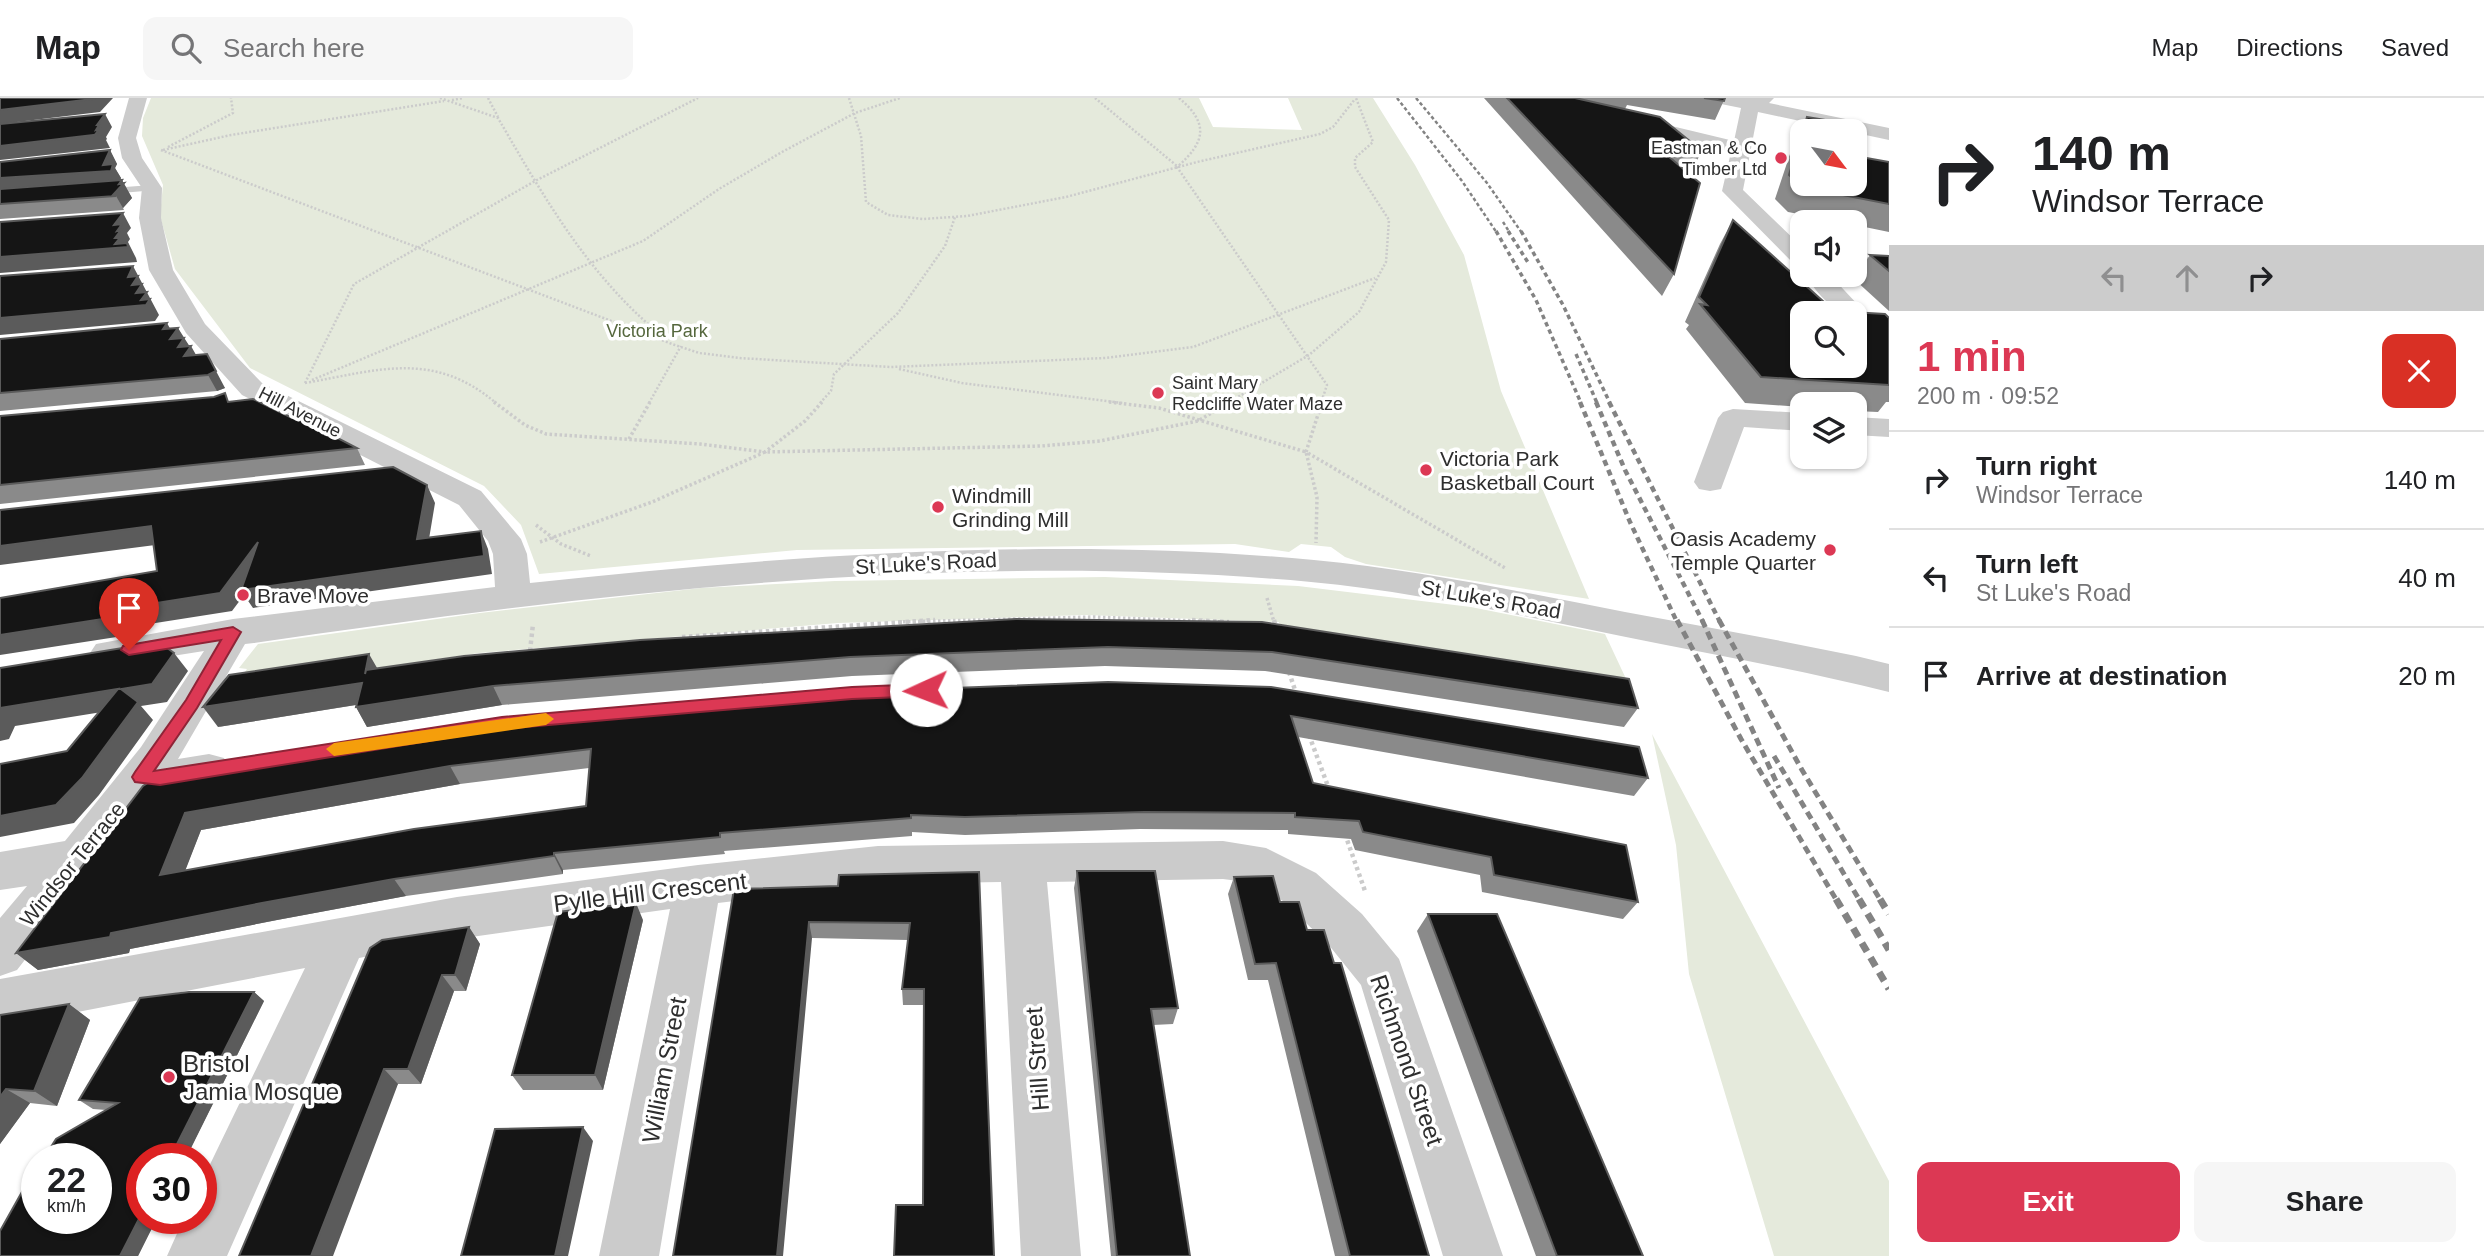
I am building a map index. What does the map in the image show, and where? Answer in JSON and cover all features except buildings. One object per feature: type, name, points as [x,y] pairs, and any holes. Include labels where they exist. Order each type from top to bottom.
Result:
[{"type":"street","points":[[1717,98],[1760,102],[1889,134]]},
{"type":"street","points":[[1760,102],[1750,109],[1732,191],[1790,247]]},
{"type":"street","points":[[128,112],[127,138],[120,154],[152,188]]},
{"type":"street","points":[[1618,120],[1740,148]]},
{"type":"street","name":"Hill Avenue","points":[[152,188],[138,219],[150,271],[181,329],[252,389],[417,471],[478,505],[498,530],[510,554],[524,606]]},
{"type":"street","points":[[1867,264],[1889,265]]},
{"type":"street","points":[[1828,287],[1842,301]]},
{"type":"street","points":[[224,402],[252,389]]},
{"type":"street","points":[[1710,482],[1733,418],[1790,421]]},
{"type":"street","points":[[1867,427],[1889,428]]},
{"type":"street","points":[[363,476],[417,471]]},
{"type":"street","name":"St Luke's Road","points":[[76,659],[233,632],[524,606],[794,570],[985,559],[1191,563],[1315,572],[1454,590],[1889,678]]},
{"type":"street","name":"Windsor Terrace","points":[[0,954],[141,777],[191,704],[233,632]]},
{"type":"street","points":[[141,777],[160,778],[240,765]]},
{"type":"street","points":[[0,872],[76,858]]},
{"type":"street","name":"Pylle Hill Crescent","points":[[0,1003],[457,918],[698,885],[877,865],[1223,860],[1265,867],[1301,890]]},
{"type":"street","name":"Hill Street","points":[[1023,862],[1051,1256]]},
{"type":"street","name":"William Street","points":[[629,1256],[698,885]]},
{"type":"street","name":"Richmond Street","points":[[1301,890],[1364,950],[1382,975],[1473,1256]]},
{"type":"street","points":[[197,1256],[343,940]]},
{"type":"lane","points":[[82,193],[152,188]]},
{"type":"path","points":[[161,150],[233,113],[231,98]]},
{"type":"path","points":[[440,98],[498,118]]},
{"type":"path","points":[[161,150],[258,130],[463,98]]},
{"type":"path","points":[[488,98],[535,181],[592,264],[639,321],[673,344]]},
{"type":"path","points":[[304,384],[354,284],[418,246],[498,205],[535,181],[698,98]]},
{"type":"path","points":[[849,98],[855,113],[863,155],[866,202],[872,211],[904,219],[955,217],[1056,199],[1177,167],[1320,134],[1333,127],[1356,98]]},
{"type":"path","points":[[304,384],[651,237],[719,190],[855,113],[900,98]]},
{"type":"path","points":[[1095,98],[1177,167],[1200,192],[1221,234],[1276,316],[1310,355],[1327,385],[1306,452],[1317,497],[1315,572]]},
{"type":"path","points":[[1177,167],[1191,157],[1202,134],[1193,108],[1179,98]]},
{"type":"path","points":[[304,384],[365,374],[438,369],[469,382],[535,431],[765,452],[1041,446],[1100,441],[1198,421],[1310,355],[1359,312],[1386,262],[1389,220],[1355,167],[1355,158],[1373,142],[1356,98]]},
{"type":"path","points":[[161,150],[673,344],[699,353],[739,358],[891,367],[1106,358],[1193,347],[1375,278]]},
{"type":"path","points":[[510,554],[652,502],[765,452],[805,421],[831,391],[834,374],[898,313],[945,246],[955,217]]},
{"type":"path","points":[[629,439],[681,346]]},
{"type":"path","points":[[891,367],[962,383],[1159,408],[1306,452],[1514,574]]},
{"type":"path","points":[[1266,594],[1279,639]]},
{"type":"path","points":[[524,606],[530,651]]},
{"type":"path","points":[[671,638],[827,627],[1065,617],[1239,623]]},
{"type":"path","points":[[1263,625],[1275,625]]},
{"type":"path","points":[[516,652],[540,650]]},
{"type":"path","points":[[1287,665],[1298,700]]},
{"type":"path","points":[[1309,732],[1330,793]]},
{"type":"path","points":[[1343,829],[1377,925],[1364,950]]},
{"type":"green space","name":"Victoria Park","points":[[151,98],[1199,98],[1213,127],[1302,130],[1288,98],[1373,98],[1415,165],[1464,255],[1501,391],[1589,599],[1366,564],[1345,557],[1331,547],[1301,544],[1289,552],[1235,544],[797,550],[539,574],[521,525],[484,486],[250,368],[175,269],[160,216],[163,185],[142,136],[143,118]]},
{"type":"green space","points":[[1105,577],[1298,586],[1471,607],[1605,634],[1628,683],[1282,631],[1279,622],[1085,615],[838,623],[479,653],[233,689],[247,669],[239,668],[258,644],[480,613],[701,588],[835,581]]},
{"type":"green space","points":[[1652,734],[1889,1181],[1889,1256],[1774,1256],[1689,974],[1676,845]]},
{"type":"railway","points":[[1397,98],[1462,181],[1497,233]]},
{"type":"railway","points":[[1416,98],[1487,183],[1522,233]]},
{"type":"railway","points":[[1503,222],[1510,233]]},
{"type":"railway","points":[[1496,231],[1536,300],[1581,403]]},
{"type":"railway","points":[[1508,231],[1529,264]]},
{"type":"railway","points":[[1521,231],[1563,305],[1610,403]]},
{"type":"railway","points":[[1576,354],[1597,403]]},
{"type":"railway","points":[[1580,402],[1630,522],[1677,622]]},
{"type":"railway","points":[[1596,402],[1625,470],[1702,620]]},
{"type":"railway","points":[[1609,402],[1720,622]]},
{"type":"railway","points":[[1677,620],[1741,739],[1837,901]]},
{"type":"railway","points":[[1702,620],[1779,788]]},
{"type":"railway","points":[[1719,620],[1802,770],[1881,901]]},
{"type":"railway","points":[[1774,756],[1860,901]]},
{"type":"railway","points":[[1836,899],[1889,989]]},
{"type":"railway","points":[[1859,899],[1889,950]]},
{"type":"railway","points":[[1880,899],[1889,914]]},
{"type":"slow traffic","points":[[334,749],[502,723],[546,719]]},
{"type":"place","name":"Eastman & Co Timber Ltd","points":[[1781,158]]},
{"type":"place","name":"Saint Mary Redcliffe Water Maze","points":[[1158,393]]},
{"type":"place","name":"Victoria Park Basketball Court","points":[[1426,470]]},
{"type":"place","name":"Windmill Grinding Mill","points":[[938,507]]},
{"type":"place","name":"Oasis Academy Temple Quarter","points":[[1830,550]]},
{"type":"place","name":"Brave Move","points":[[243,595]]},
{"type":"place","name":"Bristol Jamia Mosque","points":[[169,1077]]},
{"type":"route","points":[[129,650],[233,632],[191,704],[141,777],[160,778],[502,723],[852,693],[926,690]]}]
